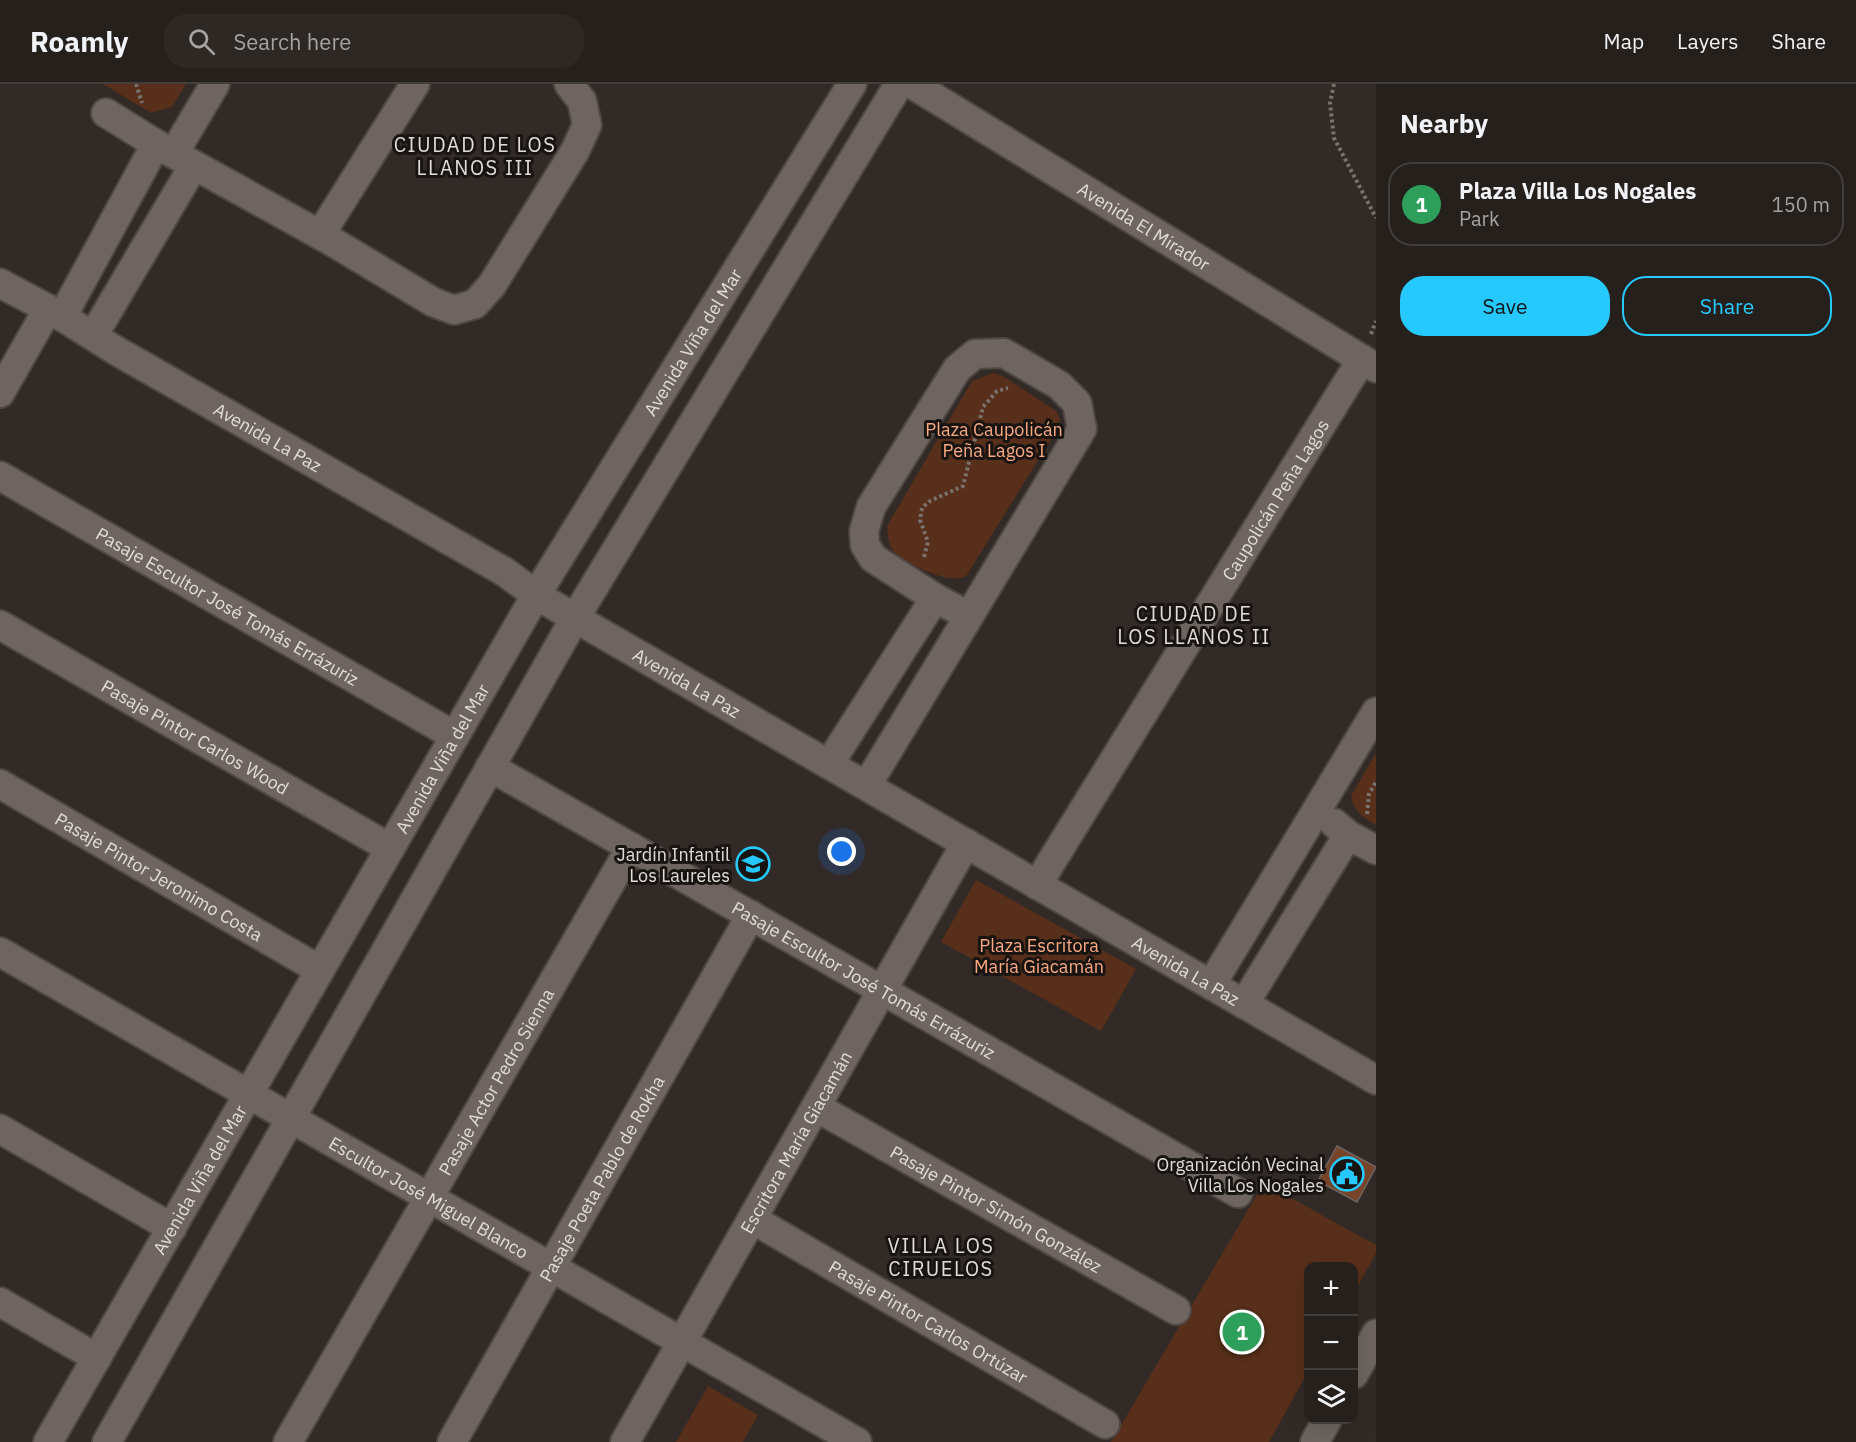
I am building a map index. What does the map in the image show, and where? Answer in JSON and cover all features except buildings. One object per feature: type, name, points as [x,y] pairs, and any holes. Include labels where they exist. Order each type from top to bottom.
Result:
[{"type":"street","points":[[93,336],[175,154],[214,84]]},
{"type":"street","points":[[320,235],[416,84]]},
{"type":"street","points":[[106,113],[433,302],[454,310],[475,304],[492,285],[575,152],[587,124],[582,101],[569,84]]},
{"type":"street","name":"Avenida Viña del Mar","points":[[48,1442],[536,595],[852,84]]},
{"type":"street","points":[[107,1442],[575,618],[898,84]]},
{"type":"street","name":"Avenida El Mirador","points":[[912,84],[1369,364]]},
{"type":"street","points":[[0,393],[55,313],[175,154]]},
{"type":"street","name":"Avenida La Paz","points":[[0,283],[505,572],[536,595],[575,618],[1376,1080]]},
{"type":"street","points":[[867,785],[1082,429],[1077,403],[1059,385],[1004,353],[975,354],[957,369],[871,507],[864,531],[866,544],[873,558],[969,616]]},
{"type":"street","name":"Caupolicán Peña Lagos","points":[[1037,885],[1369,364]]},
{"type":"street","name":"Pasaje Escultor José Tomás Errázuriz","points":[[0,476],[455,736]]},
{"type":"street","points":[[829,764],[924,590]]},
{"type":"street","name":"Pasaje Pintor Carlos Wood","points":[[0,625],[390,848]]},
{"type":"street","points":[[1211,985],[1376,712]]},
{"type":"street","name":"Pasaje Escultor José Tomás Errázuriz","points":[[490,766],[1238,1193]]},
{"type":"street","points":[[1334,781],[1327,804],[1334,822],[1348,835],[1376,850]]},
{"type":"street","name":"Pasaje Pintor Jeronimo Costa","points":[[0,784],[320,970]]},
{"type":"street","points":[[1244,1004],[1348,835]]},
{"type":"street","name":"Escritora María Giacamán","points":[[625,1442],[966,843]]},
{"type":"street","name":"Pasaje Actor Pedro Sienna","points":[[288,1442],[631,847]]},
{"type":"street","name":"Pasaje Poeta Pablo de Rokha","points":[[452,1442],[751,915]]},
{"type":"street","name":"Escultor José Miguel Blanco","points":[[0,952],[857,1442]]},
{"type":"street","name":"Pasaje Pintor Simón González","points":[[816,1107],[1176,1310]]},
{"type":"street","points":[[0,1129],[172,1228]]},
{"type":"street","name":"Pasaje Pintor Carlos Ortúzar","points":[[752,1219],[1104,1424]]},
{"type":"street","points":[[0,1302],[97,1358]]},
{"type":"street","points":[[1355,1370],[1376,1334]]},
{"type":"street","points":[[1315,1442],[1325,1424]]},
{"type":"path","points":[[1334,84],[1330,103],[1334,138],[1376,218]]},
{"type":"path","points":[[924,590],[928,546],[920,520],[922,508],[925,504],[960,489],[965,483],[982,407],[1002,388],[1029,385],[1042,375]]},
{"type":"green space","points":[[103,84],[186,84],[172,107],[151,113]]},
{"type":"green space","name":"Plaza Caupolicán Peña Lagos I","points":[[993,373],[1003,376],[1056,411],[1060,419],[1058,428],[967,575],[960,578],[941,576],[919,568],[894,552],[889,543],[887,526],[972,381]]},
{"type":"green space","points":[[1376,753],[1376,825],[1363,817],[1352,802],[1351,796]]},
{"type":"green space","name":"Plaza Escritora María Giacamán","points":[[976,880],[1136,969],[1101,1031],[941,942]]},
{"type":"green space","points":[[1264,1183],[1376,1245],[1376,1253],[1358,1286],[1358,1262],[1304,1262],[1304,1379],[1269,1442],[1111,1442]]},
{"type":"green space","points":[[708,1386],[758,1415],[743,1442],[676,1442]]},
{"type":"place","name":"Jardín Infantil Los Laureles","points":[[753,864]]},
{"type":"place","name":"Organización Vecinal Villa Los Nogales","points":[[1347,1174]]},
{"type":"place","name":"Plaza Villa Los Nogales","points":[[1242,1332]]},
{"type":"district","name":"CIUDAD DE LOS LLANOS III","points":[[475,156]]},
{"type":"district","name":"CIUDAD DE LOS LLANOS II","points":[[1194,624]]},
{"type":"district","name":"VILLA LOS CIRUELOS","points":[[941,1256]]}]
